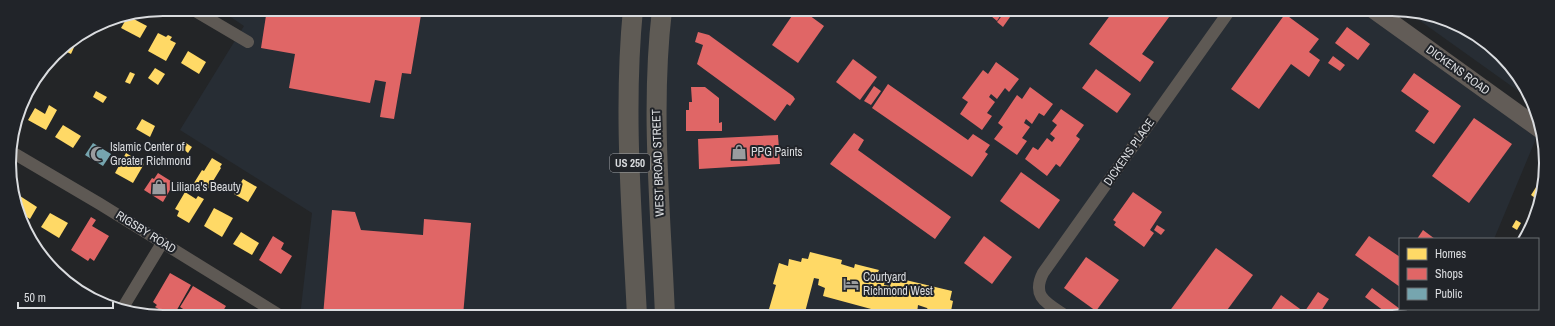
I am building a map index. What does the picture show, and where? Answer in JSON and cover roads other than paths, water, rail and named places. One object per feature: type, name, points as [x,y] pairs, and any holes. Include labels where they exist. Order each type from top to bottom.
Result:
[{"type":"main road","name":"US 250","points":[[633,16],[628,113],[638,310]]},
{"type":"main road","name":"WEST BROAD STREET","points":[[661,16],[656,79],[656,124],[665,310]]},
{"type":"main road","name":"DICKENS ROAD","points":[[1382,16],[1534,125]]},
{"type":"main road","points":[[633,225],[661,223]]},
{"type":"street","points":[[204,16],[248,42]]},
{"type":"street","name":"DICKENS PLACE","points":[[1058,310],[1041,297],[1038,287],[1043,273],[1226,16]]},
{"type":"street","name":"RIGSBY ROAD","points":[[16,155],[95,201],[271,310]]},
{"type":"street","points":[[125,305],[162,243]]},
{"type":"place","name":"PPG Paints","points":[[739,152]]},
{"type":"place","name":"Islamic Center of Greater Richmond","points":[[98,154]]},
{"type":"place","name":"Liliana's Beauty","points":[[159,187]]},
{"type":"place","name":"Courtyard Richmond West","points":[[851,284]]}]
